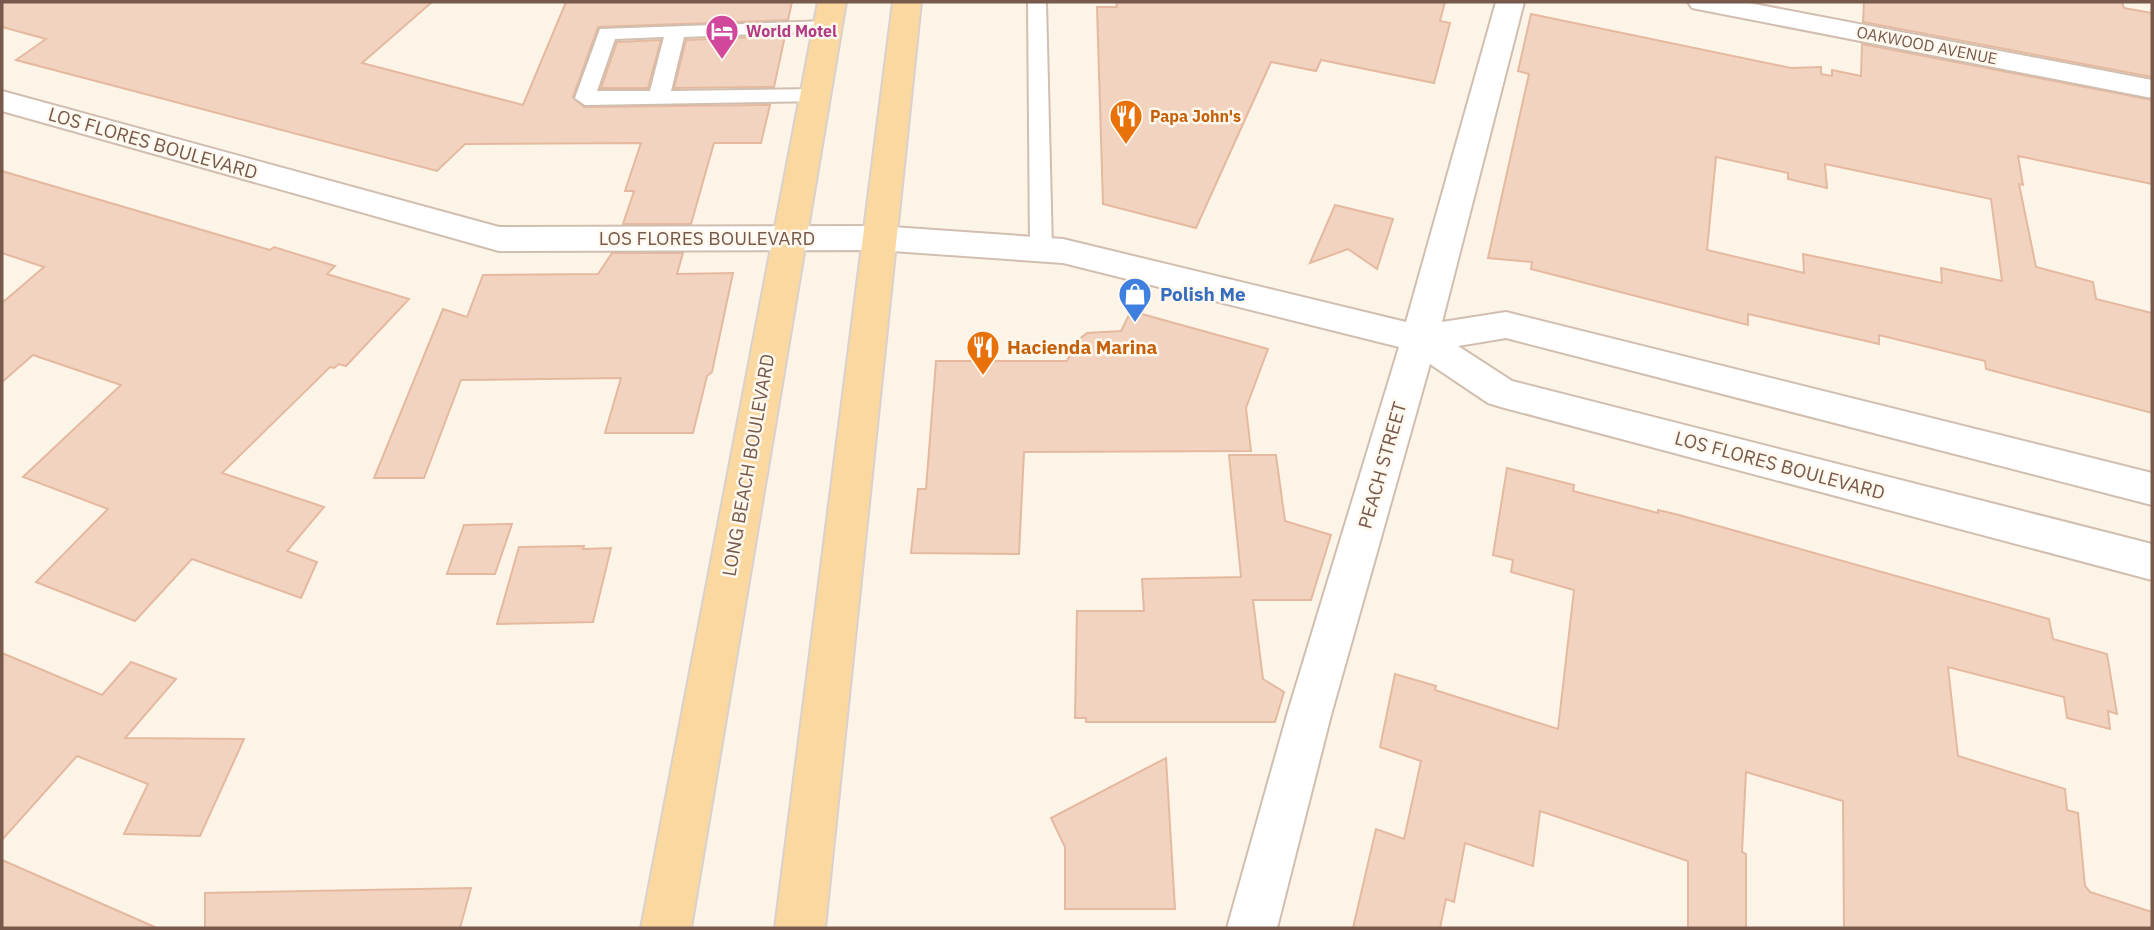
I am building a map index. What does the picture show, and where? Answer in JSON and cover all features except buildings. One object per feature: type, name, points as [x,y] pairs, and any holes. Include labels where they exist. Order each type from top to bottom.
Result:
[{"type":"main road","points":[[800,928],[907,2]]},
{"type":"main road","name":"LONG BEACH BOULEVARD","points":[[666,928],[830,15]]},
{"type":"street","name":"PEACH STREET","points":[[1252,928],[1309,715],[1420,339],[1510,2]]},
{"type":"street","name":"OAKWOOD AVENUE","points":[[1702,2],[2152,89]]},
{"type":"street","name":"LOS FLORES BOULEVARD","points":[[2,101],[499,239],[878,238],[1063,251],[1420,339],[1501,393],[2152,562]]},
{"type":"street","name":"LOS FLORES BOULEVARD","points":[[1420,339],[1506,325],[2152,489]]},
{"type":"lane","points":[[1037,2],[1041,249]]},
{"type":"lane","points":[[816,96],[585,98],[607,33],[675,32],[830,15]]},
{"type":"lane","points":[[659,97],[675,32]]},
{"type":"place","name":"World Motel","points":[[722,61]]},
{"type":"place","name":"Papa John's","points":[[1126,146]]},
{"type":"place","name":"Polish Me","points":[[1135,324]]},
{"type":"place","name":"Hacienda Marina","points":[[983,377]]}]
